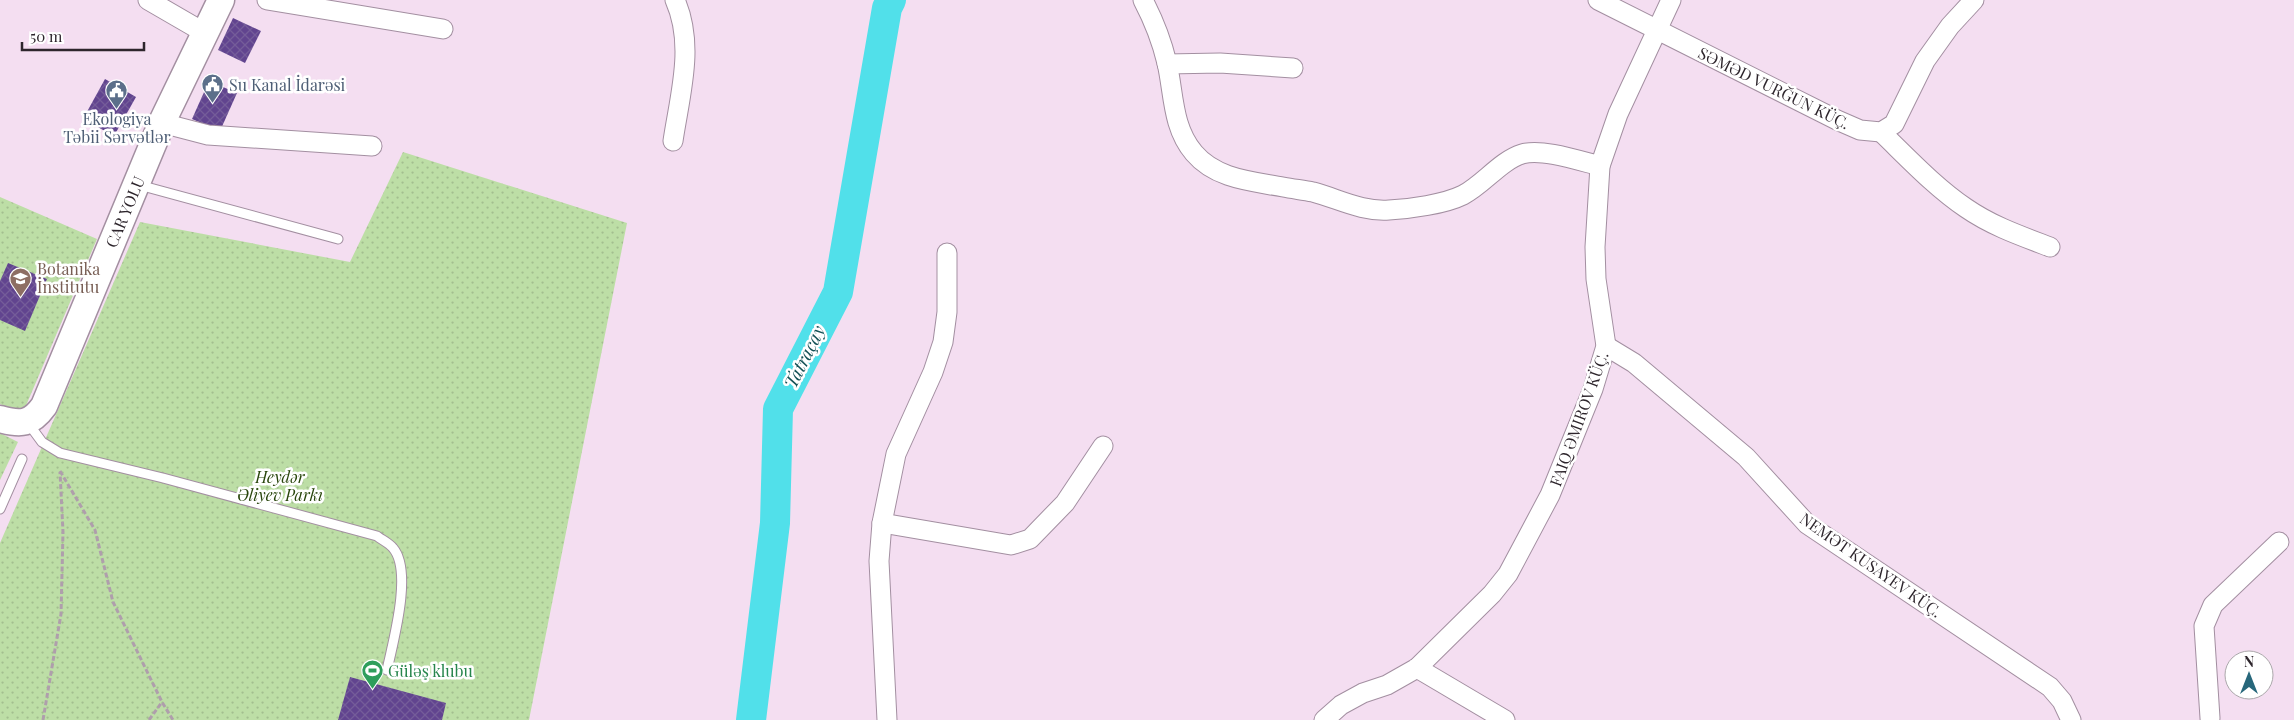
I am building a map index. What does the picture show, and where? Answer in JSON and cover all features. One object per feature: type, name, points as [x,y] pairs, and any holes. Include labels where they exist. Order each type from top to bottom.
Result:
[{"type":"street","points":[[148,0],[205,33]]},
{"type":"street","name":"CAR YOLU","points":[[27,422],[37,416],[44,406],[162,123],[221,0]]},
{"type":"street","points":[[267,0],[443,29]]},
{"type":"street","points":[[673,141],[686,53],[684,27],[675,0]]},
{"type":"street","points":[[1143,0],[1150,14],[1167,64],[1177,120],[1193,152],[1207,166],[1229,176],[1313,192],[1358,208],[1389,210],[1449,199],[1464,194],[1512,159],[1523,154],[1542,153],[1600,166]]},
{"type":"street","name":"SƏMƏD VURĞUN KÜÇ.","points":[[1598,0],[1860,130],[1881,132]]},
{"type":"street","name":"FAIQ ƏMIROV KÜÇ.","points":[[1324,720],[1341,705],[1363,693],[1387,686],[1417,668],[1492,594],[1508,574],[1550,495],[1593,389],[1606,346],[1596,279],[1594,247],[1600,166],[1618,114],[1671,0]]},
{"type":"street","points":[[1974,0],[1950,26],[1925,61],[1894,124],[1881,132],[1915,165],[1966,208],[1998,227],[2050,247]]},
{"type":"street","points":[[1167,64],[1220,63],[1294,68]]},
{"type":"street","points":[[162,123],[208,135],[372,146]]},
{"type":"street","points":[[887,720],[878,561],[882,523],[896,454],[933,372],[943,342],[947,312],[947,253]]},
{"type":"street","name":"NEMƏT KUSAYEV KÜÇ.","points":[[1606,346],[1634,363],[1746,457],[1807,524],[2050,687],[2062,701],[2071,720]]},
{"type":"street","points":[[0,419],[12,422],[27,422]]},
{"type":"street","points":[[882,523],[1010,545],[1030,539],[1065,504],[1103,446]]},
{"type":"street","points":[[2207,720],[2204,626],[2213,605],[2279,542]]},
{"type":"street","points":[[1417,668],[1506,720]]},
{"type":"lane","points":[[137,184],[338,239]]},
{"type":"lane","points":[[27,422],[42,442],[60,453],[163,478],[377,536],[394,548],[401,572],[401,602],[387,670]]},
{"type":"lane","points":[[0,509],[22,459]]},
{"type":"path","points":[[43,720],[61,614],[63,532],[60,453]]},
{"type":"path","points":[[60,471],[95,530],[113,602],[162,702],[173,720]]},
{"type":"path","points":[[149,720],[162,702]]},
{"type":"green space","name":"Heydər Əliyev Parkı","points":[[403,152],[627,223],[529,720],[0,720],[0,543],[140,222],[350,262]]},
{"type":"green space","points":[[0,197],[97,239],[22,415],[0,404]]},
{"type":"green space","points":[[0,433],[18,442],[0,480]]},
{"type":"building","points":[[233,18],[261,31],[245,63],[218,50]]},
{"type":"building","points":[[105,79],[136,97],[114,136],[83,119]]},
{"type":"building","points":[[209,81],[237,93],[220,131],[192,119]]},
{"type":"building","points":[[8,263],[47,279],[25,331],[0,320],[0,281]]},
{"type":"building","name":"Güləş klubu","points":[[350,677],[446,703],[442,720],[338,720]]},
{"type":"waterway","name":"Tatraçay","points":[[751,720],[775,523],[778,409],[838,292],[887,8],[891,0]]},
{"type":"place","name":"Su Kanal İdarəsi","points":[[213,104]]},
{"type":"place","name":"Ekologiya Təbii Sərvətlər","points":[[117,109]]},
{"type":"place","name":"Botanika İnstitutu","points":[[21,297]]},
{"type":"place","name":"Güləş klubu","points":[[372,690]]}]
